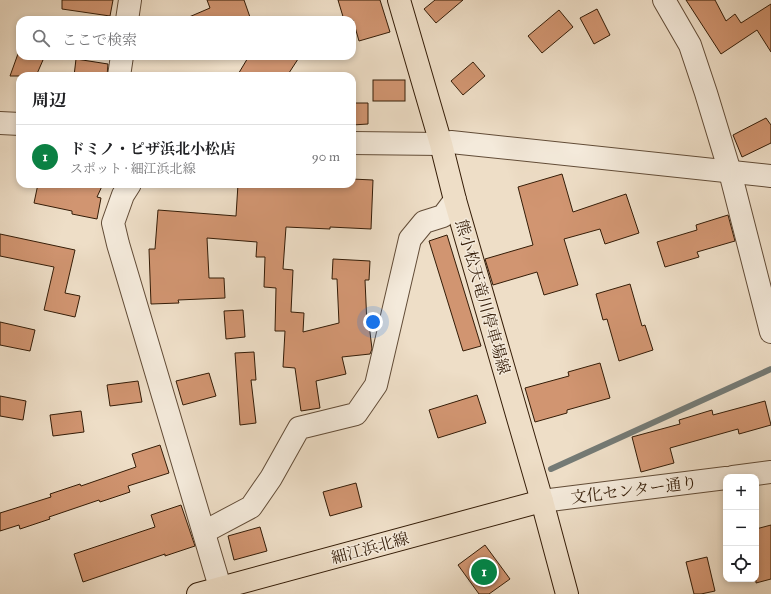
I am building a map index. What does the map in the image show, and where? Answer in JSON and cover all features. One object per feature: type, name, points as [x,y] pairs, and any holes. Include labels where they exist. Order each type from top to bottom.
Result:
[{"type":"main road","name":"熊小松天竜川停車場線","points":[[399,0],[542,501],[567,594]]},
{"type":"main road","name":"細江浜北線","points":[[198,594],[222,591],[542,501]]},
{"type":"street","points":[[128,16],[130,0]]},
{"type":"street","points":[[664,0],[690,45],[730,172],[771,332]]},
{"type":"street","points":[[120,72],[121,60]]},
{"type":"street","points":[[0,124],[16,124]]},
{"type":"street","points":[[356,143],[441,144],[451,142],[771,176]]},
{"type":"street","points":[[127,188],[123,195],[113,223],[222,591]]},
{"type":"street","points":[[204,532],[251,507],[271,478],[299,428],[356,414],[376,385],[410,239],[424,222],[443,216],[455,200]]},
{"type":"street","points":[[756,474],[771,472]]},
{"type":"street","name":"文化センター通り","points":[[542,501],[723,478]]},
{"type":"building","points":[[62,0],[113,0],[110,16],[62,9]]},
{"type":"building","points":[[207,0],[244,0],[250,16],[191,16],[210,8]]},
{"type":"building","points":[[338,0],[380,0],[390,32],[359,41],[356,30],[356,16],[343,16]]},
{"type":"building","points":[[435,0],[463,0],[436,23],[424,9]]},
{"type":"building","points":[[686,0],[715,0],[726,21],[735,14],[741,23],[771,4],[771,52],[757,30],[721,54]]},
{"type":"building","points":[[597,9],[610,35],[594,44],[580,18]]},
{"type":"building","points":[[559,10],[573,27],[542,53],[528,36]]},
{"type":"building","points":[[16,59],[43,60],[38,72],[16,72],[16,76],[10,76]]},
{"type":"building","points":[[76,60],[108,64],[107,72],[74,72]]},
{"type":"building","points":[[247,60],[297,60],[290,72],[239,72]]},
{"type":"building","points":[[473,62],[485,76],[463,95],[451,81]]},
{"type":"building","points":[[373,80],[405,80],[405,101],[373,101]]},
{"type":"building","points":[[356,103],[368,103],[368,124],[356,125]]},
{"type":"building","points":[[766,118],[771,125],[771,143],[742,157],[733,135]]},
{"type":"building","points":[[562,174],[573,212],[626,194],[639,233],[605,244],[600,229],[564,239],[578,285],[544,295],[537,272],[493,285],[485,259],[533,245],[518,187]]},
{"type":"building","points":[[356,179],[373,180],[371,229],[286,227],[283,269],[293,270],[291,312],[304,313],[303,332],[339,323],[337,279],[332,279],[333,259],[370,261],[369,280],[365,280],[367,325],[369,324],[372,349],[370,354],[342,357],[346,374],[316,381],[320,408],[301,411],[295,368],[283,367],[285,331],[275,331],[276,288],[264,287],[265,257],[256,257],[257,242],[207,238],[209,278],[224,278],[225,298],[178,300],[179,303],[151,304],[149,249],[155,249],[158,210],[236,216],[238,188],[356,188]]},
{"type":"building","points":[[37,188],[101,188],[97,197],[101,198],[97,219],[72,214],[72,211],[34,203]]},
{"type":"building","points":[[728,215],[735,241],[697,252],[699,257],[665,267],[657,242],[697,230],[696,225]]},
{"type":"building","points":[[0,234],[75,250],[65,293],[80,296],[75,317],[44,310],[54,267],[0,256]]},
{"type":"building","points":[[447,235],[481,346],[463,351],[429,241]]},
{"type":"building","points":[[630,284],[642,326],[645,325],[653,350],[619,361],[607,319],[603,320],[596,294]]},
{"type":"building","points":[[243,310],[245,337],[226,339],[224,311]]},
{"type":"building","points":[[0,322],[35,330],[30,351],[0,345]]},
{"type":"building","points":[[254,352],[256,380],[251,380],[256,423],[240,425],[235,353]]},
{"type":"building","points":[[600,363],[610,398],[567,410],[567,413],[535,422],[525,388],[569,376],[568,372]]},
{"type":"building","points":[[209,373],[216,396],[183,405],[176,381]]},
{"type":"building","points":[[138,381],[142,402],[110,406],[107,385]]},
{"type":"building","points":[[477,395],[486,423],[438,438],[429,410]]},
{"type":"building","points":[[0,396],[26,401],[23,420],[0,416]]},
{"type":"building","points":[[765,401],[771,425],[739,434],[738,429],[670,448],[674,463],[641,472],[632,437],[680,424],[679,420],[712,410],[713,415]]},
{"type":"building","points":[[81,411],[84,432],[53,436],[50,415]]},
{"type":"building","points":[[160,445],[169,473],[128,486],[130,492],[100,502],[99,500],[49,517],[50,519],[20,529],[19,525],[0,531],[0,513],[51,497],[50,494],[80,484],[81,486],[136,467],[132,454]]},
{"type":"building","points":[[356,483],[362,507],[330,516],[323,492]]},
{"type":"building","points":[[181,505],[195,546],[165,556],[165,554],[83,582],[74,554],[155,527],[151,515]]},
{"type":"building","points":[[771,525],[771,579],[756,583],[759,582],[759,528]]},
{"type":"building","points":[[260,527],[267,551],[234,560],[228,536]]},
{"type":"building","points":[[485,545],[510,579],[489,594],[479,594],[458,565]]},
{"type":"building","points":[[707,557],[715,591],[694,594],[686,562]]},
{"type":"waterway","points":[[551,469],[771,369]]},
{"type":"place","name":"ドミノ・ピザ浜北小松店","points":[[484,572]]}]
